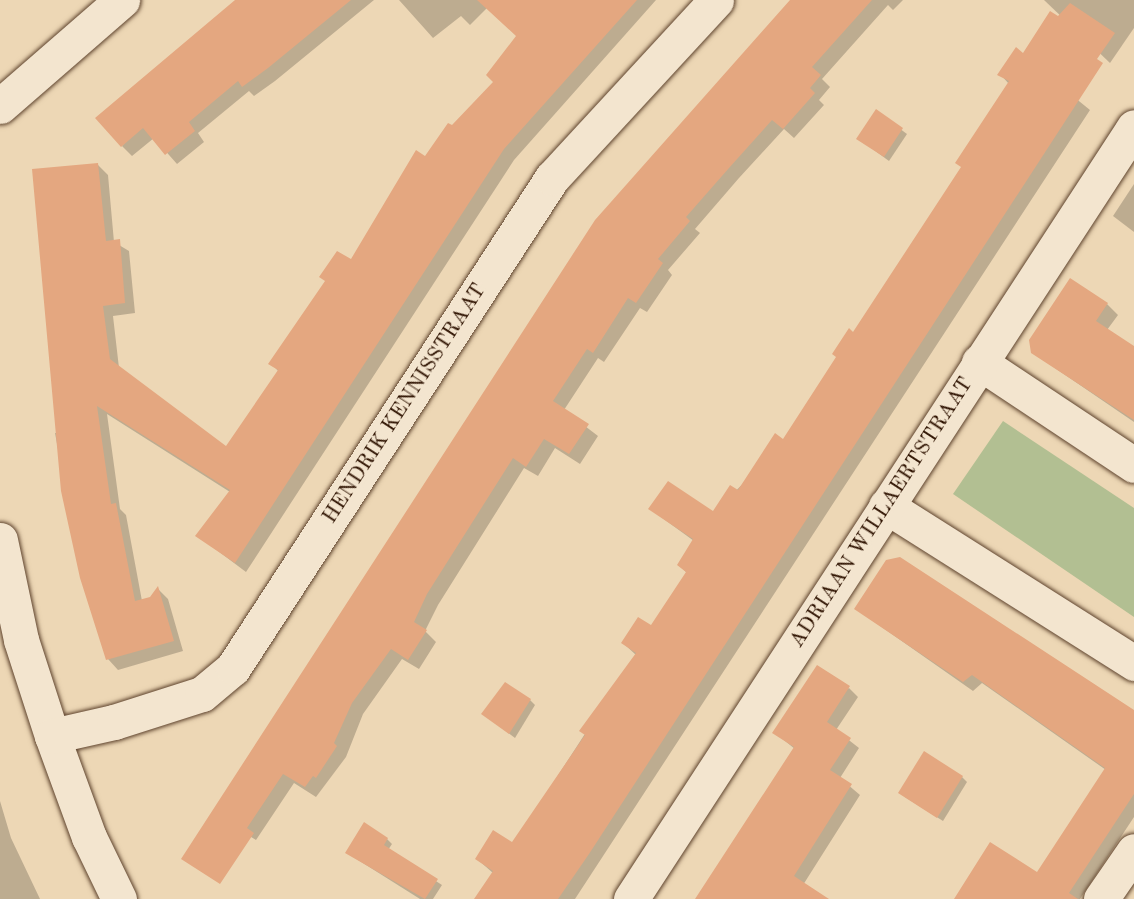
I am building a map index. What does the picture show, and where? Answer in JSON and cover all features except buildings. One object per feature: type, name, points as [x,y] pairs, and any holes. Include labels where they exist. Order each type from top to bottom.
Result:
[{"type":"street","points":[[0,106],[122,0]]},
{"type":"street","name":"HENDRIK KENNISSTRAAT","points":[[52,736],[114,722],[202,694],[233,668],[552,178],[716,0]]},
{"type":"street","name":"ADRIAAN WILLAERTSTRAAT","points":[[631,899],[1134,128]]},
{"type":"street","points":[[979,362],[1134,465]]},
{"type":"street","points":[[886,506],[1134,663]]},
{"type":"street","points":[[0,540],[21,639],[52,736],[79,813],[120,899]]},
{"type":"street","points":[[1101,899],[1134,850]]},
{"type":"green space","points":[[1003,421],[1134,508],[1134,617],[953,494]]}]
